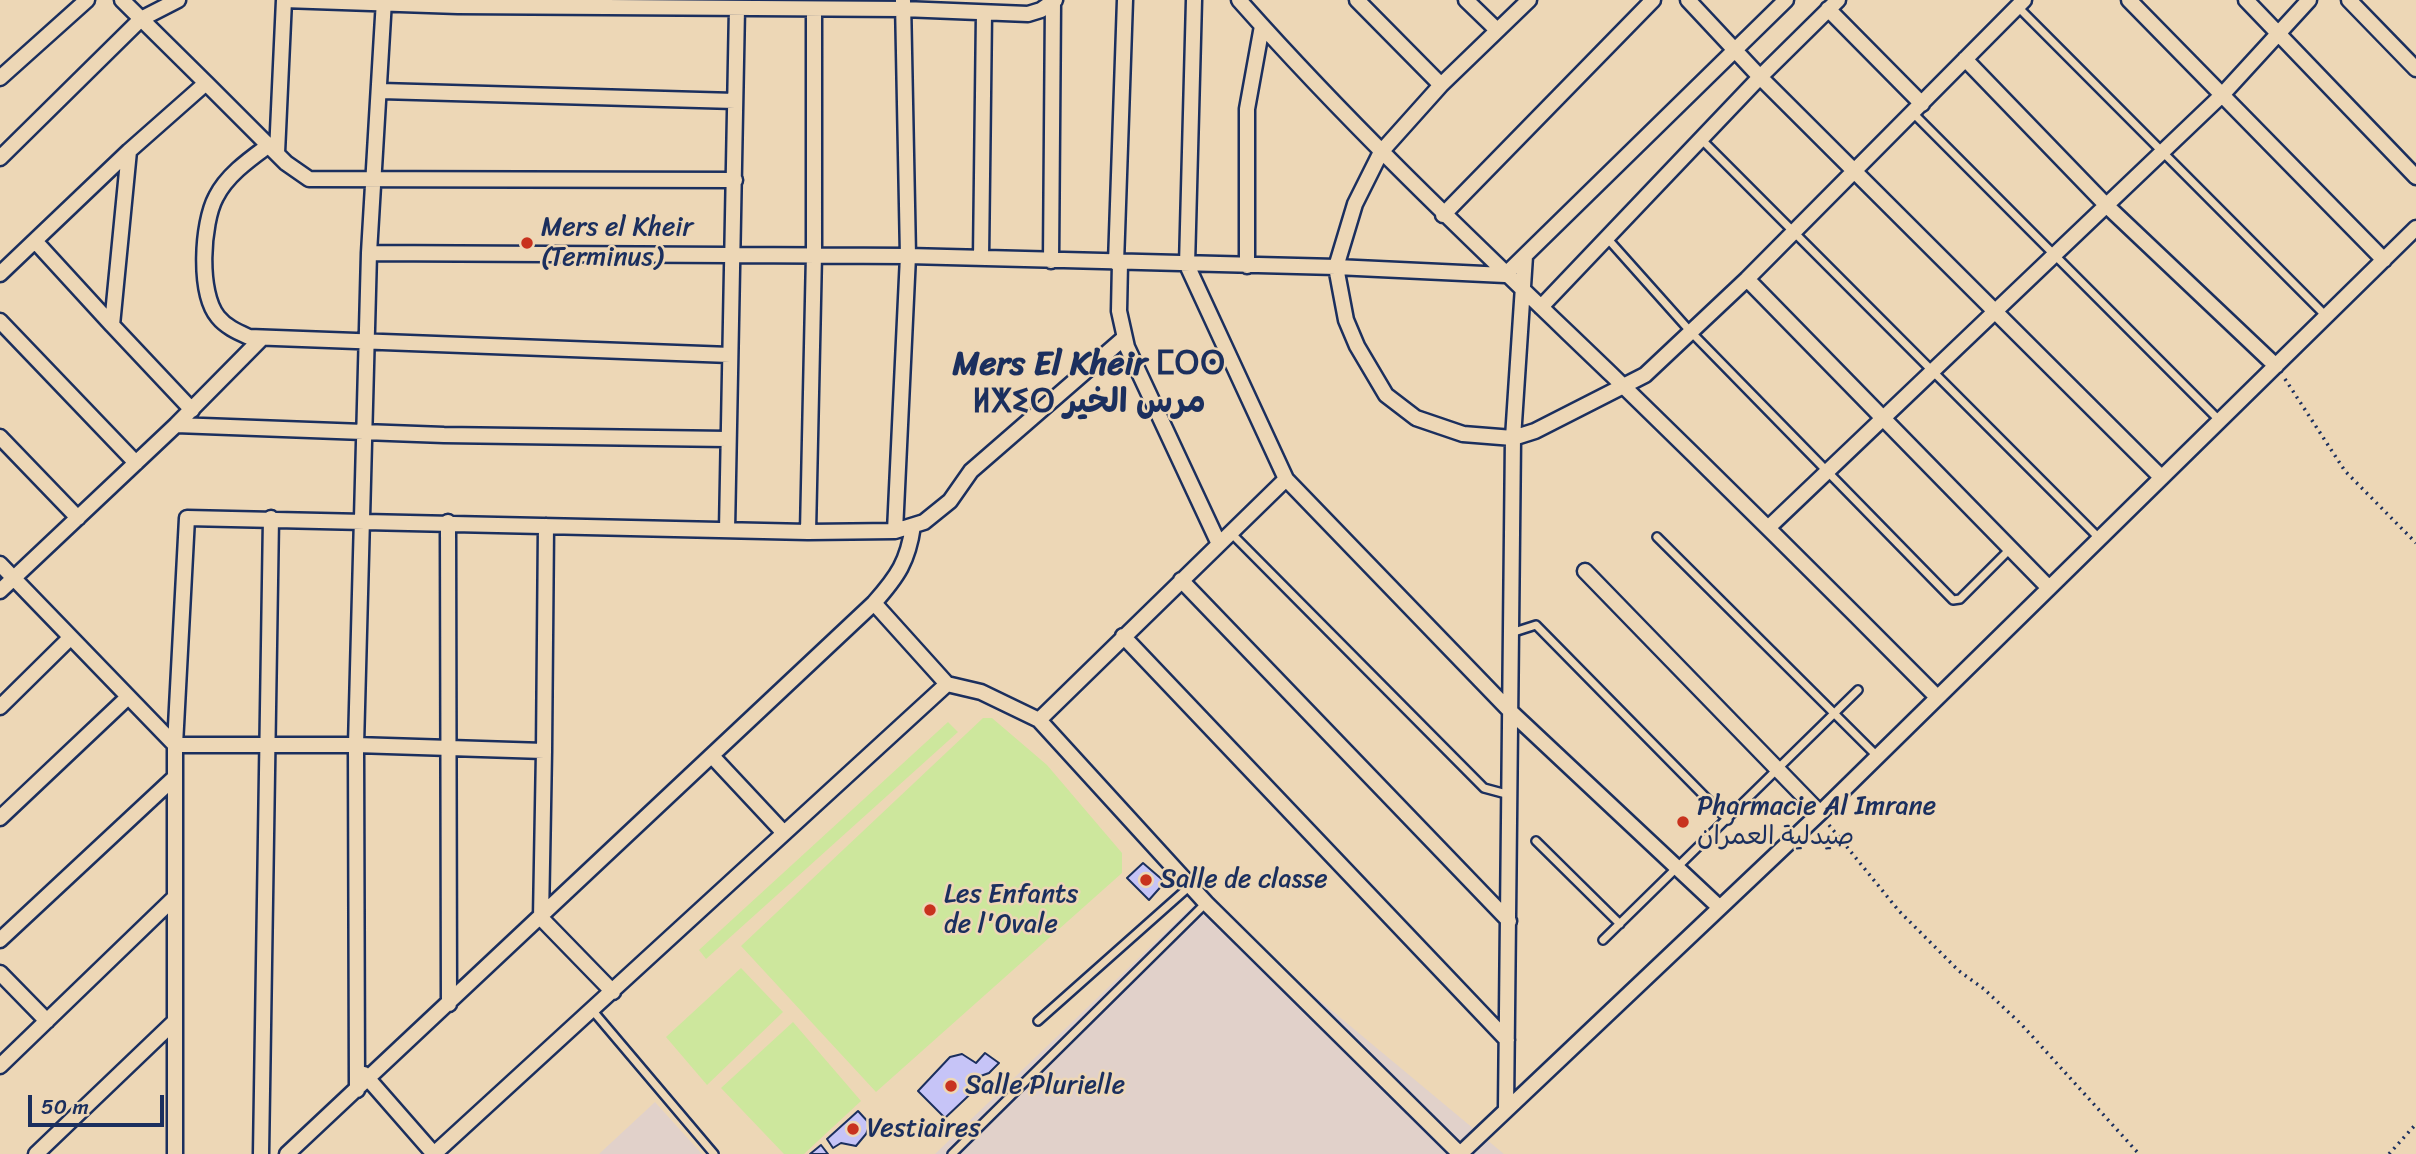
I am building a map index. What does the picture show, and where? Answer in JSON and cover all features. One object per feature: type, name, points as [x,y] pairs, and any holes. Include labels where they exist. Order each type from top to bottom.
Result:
[{"type":"street","points":[[0,78],[87,0]]},
{"type":"street","points":[[122,0],[304,178],[735,180]]},
{"type":"street","points":[[0,158],[141,19],[178,0]]},
{"type":"street","points":[[273,149],[284,0],[706,4],[737,8],[787,4],[814,9],[903,5],[984,13],[1028,14],[1054,1],[1051,261]]},
{"type":"street","points":[[1125,0],[1119,311],[1124,338],[1219,544]]},
{"type":"street","points":[[1194,0],[1187,265],[1286,479],[1510,710],[1720,907]]},
{"type":"street","points":[[1239,0],[1443,215],[1769,527],[1937,698]]},
{"type":"street","points":[[1357,0],[1441,85]]},
{"type":"street","points":[[1466,0],[1497,30]]},
{"type":"street","points":[[1529,0],[1441,85],[1381,152],[1355,204],[1336,267],[1346,320],[1357,346],[1386,395],[1405,411],[1434,426],[1463,434],[1513,438],[1558,422],[1622,385],[1645,375],[1747,279],[1793,229],[1918,109],[2017,2]]},
{"type":"street","points":[[1443,215],[1653,0]]},
{"type":"street","points":[[1688,0],[1853,171],[1996,310],[2161,477]]},
{"type":"street","points":[[369,253],[814,254],[1336,267],[1505,275],[1786,0]]},
{"type":"street","points":[[2129,0],[2384,260]]},
{"type":"street","points":[[2246,0],[2416,177]]},
{"type":"street","points":[[1769,527],[2222,95],[2309,0]]},
{"type":"street","points":[[2349,0],[2416,69]]},
{"type":"street","points":[[357,1090],[356,745],[367,432],[369,253],[381,91],[384,2]]},
{"type":"street","points":[[895,531],[908,256],[903,5]]},
{"type":"street","points":[[1541,307],[1760,77],[1833,5],[1918,109]]},
{"type":"street","points":[[727,530],[737,8]]},
{"type":"street","points":[[808,532],[814,254],[814,9]]},
{"type":"street","points":[[981,258],[984,13]]},
{"type":"street","points":[[1247,266],[1247,109],[1262,26]]},
{"type":"street","points":[[1965,59],[2106,205],[2276,366]]},
{"type":"street","points":[[0,274],[129,151],[206,83]]},
{"type":"street","points":[[381,91],[735,101]]},
{"type":"street","points":[[273,149],[249,160],[220,190],[211,209],[205,245],[207,292],[211,306],[227,326],[260,340],[730,355]]},
{"type":"street","points":[[112,325],[129,151]]},
{"type":"street","points":[[874,603],[947,684],[981,692],[1039,720],[1206,904],[1460,1154],[1820,813],[2416,228]]},
{"type":"street","points":[[35,241],[192,410]]},
{"type":"street","points":[[1506,1108],[1513,438],[1525,256]]},
{"type":"street","points":[[1747,279],[2049,588]]},
{"type":"street","points":[[0,321],[136,463]]},
{"type":"street","points":[[162,1154],[175,1148],[175,745],[186,521],[192,516],[808,532],[895,531],[913,526],[939,512],[971,471],[1124,338]]},
{"type":"street","points":[[0,591],[192,410],[260,340]]},
{"type":"street","points":[[176,425],[367,432],[727,439]]},
{"type":"street","points":[[0,437],[78,518]]},
{"type":"street","points":[[1039,720],[1286,479]]},
{"type":"street","points":[[261,1154],[271,518]]},
{"type":"street","points":[[449,522],[449,1004]]},
{"type":"street","points":[[546,526],[541,918],[613,992]]},
{"type":"street","points":[[287,1154],[874,603],[894,580],[909,554],[913,526]]},
{"type":"street","points":[[0,564],[175,745],[356,745],[544,751]]},
{"type":"street","points":[[1585,571],[1820,813]]},
{"type":"street","points":[[1181,580],[1509,921]]},
{"type":"street","points":[[1123,636],[1507,1040]]},
{"type":"street","points":[[0,707],[71,638]]},
{"type":"street","points":[[357,1070],[370,1078],[434,1154],[947,684]]},
{"type":"street","points":[[0,818],[127,698]]},
{"type":"street","points":[[712,756],[783,833]]},
{"type":"street","points":[[0,940],[175,777]]},
{"type":"street","points":[[0,1066],[175,897]]},
{"type":"street","points":[[0,973],[47,1021]]},
{"type":"street","points":[[36,1154],[174,1022]]},
{"type":"lane","points":[[2017,2],[2326,316]]},
{"type":"lane","points":[[1918,109],[2053,256],[2220,421]]},
{"type":"lane","points":[[1701,139],[2100,538]]},
{"type":"lane","points":[[1607,238],[1690,331],[1953,600],[1960,599],[2010,549]]},
{"type":"lane","points":[[1231,533],[1484,788],[1510,795]]},
{"type":"lane","points":[[1657,537],[1877,756]]},
{"type":"lane","points":[[1511,633],[1536,625],[1728,820]]},
{"type":"lane","points":[[1603,940],[1779,771],[1858,690]]},
{"type":"lane","points":[[1536,841],[1620,924]]},
{"type":"lane","points":[[1038,1021],[1191,886]]},
{"type":"lane","points":[[952,1154],[1206,904]]},
{"type":"lane","points":[[593,1011],[715,1154]]},
{"type":"path","points":[[2276,366],[2302,401],[2345,471],[2416,543]]},
{"type":"path","points":[[1820,813],[1899,911],[1959,971],[1984,989],[2022,1025],[2139,1154]]},
{"type":"path","points":[[2389,1154],[2416,1124]]},
{"type":"shaded area","points":[[1199,900],[1504,1154],[935,1154]]},
{"type":"shaded area","points":[[655,1102],[702,1154],[599,1154]]},
{"type":"green space","name":"Les Enfants de l'Ovale","points":[[983,718],[992,718],[1047,765],[1122,853],[1122,873],[876,1092],[741,946]]},
{"type":"green space","points":[[948,722],[958,732],[706,959],[699,950]]},
{"type":"green space","points":[[741,968],[783,1012],[707,1085],[666,1037]]},
{"type":"green space","points":[[793,1022],[861,1101],[804,1154],[784,1154],[721,1088]]},
{"type":"building","name":"Salle de classe","points":[[1143,863],[1165,882],[1149,900],[1127,878]]},
{"type":"building","name":"Salle Plurielle","points":[[985,1053],[999,1063],[989,1073],[975,1078],[982,1083],[945,1118],[918,1091],[950,1057],[962,1054],[976,1063]]},
{"type":"building","name":"Vestiaires","points":[[858,1111],[870,1124],[866,1134],[856,1146],[841,1143],[833,1148],[827,1139]]},
{"type":"building","points":[[821,1145],[828,1154],[810,1154]]},
{"type":"place","name":"Mers el Kheir (Terminus)","points":[[527,243]]},
{"type":"place","name":"Pharmacie Al Imrane صيدلية العمران","points":[[1683,822]]},
{"type":"place","name":"Salle de classe","points":[[1146,880]]},
{"type":"place","name":"Les Enfants de l'Ovale","points":[[930,910]]},
{"type":"place","name":"Salle Plurielle","points":[[951,1086]]},
{"type":"place","name":"Vestiaires","points":[[853,1129]]},
{"type":"district","name":"Mers El Kheir ⵎⵔⵙ ⵍⵅⵉⵔ مرس الخير","points":[[1089,385]]}]
